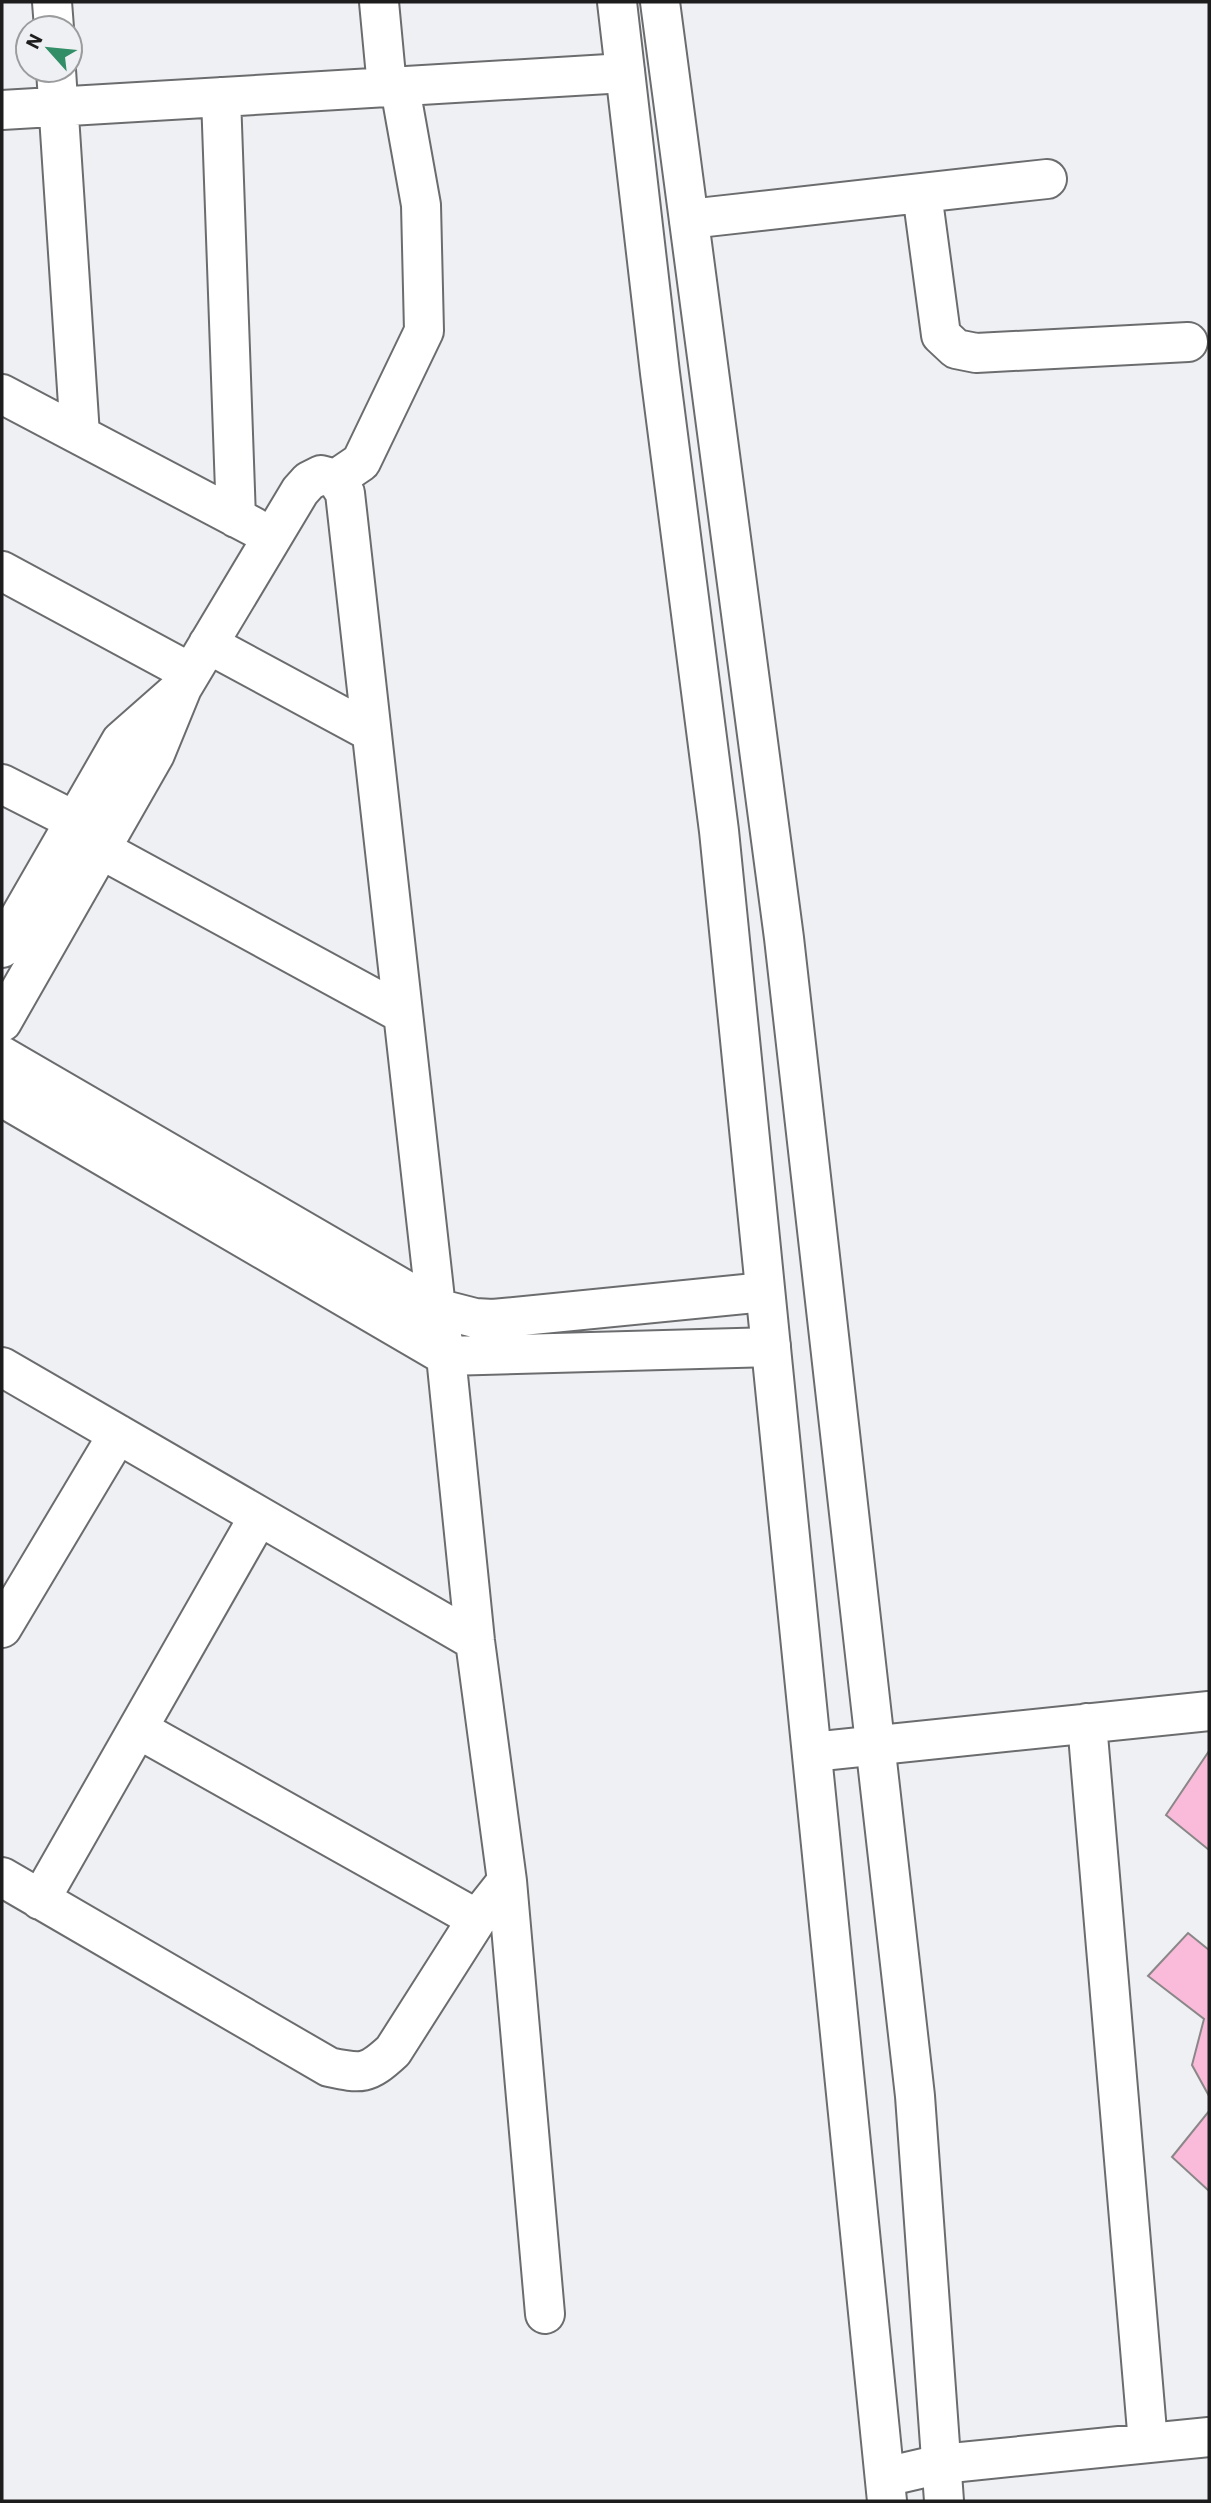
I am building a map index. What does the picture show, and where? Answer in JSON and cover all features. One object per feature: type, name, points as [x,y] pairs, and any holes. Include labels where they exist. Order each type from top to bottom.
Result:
[{"type":"main road","points":[[379,2],[387,87]]},
{"type":"main road","points":[[617,2],[660,373],[719,831],[886,2489],[941,2464],[1209,2437]]},
{"type":"main road","points":[[660,2],[784,938],[915,2095],[944,2501]]},
{"type":"main road","points":[[2,110],[57,88],[221,97],[625,73]]},
{"type":"main road","points":[[336,479],[361,462],[424,331],[421,205],[400,89],[387,87]]},
{"type":"main road","points":[[57,88],[80,435]]},
{"type":"main road","points":[[221,97],[236,518]]},
{"type":"main road","points":[[689,219],[1047,179]]},
{"type":"main road","points":[[922,193],[941,335],[956,349],[976,353],[1188,342]]},
{"type":"main road","points":[[2,394],[273,537]]},
{"type":"main road","points":[[2,1022],[121,741],[194,668],[300,491],[309,481],[321,475],[336,479],[345,493],[436,1308],[446,1356],[475,1641],[507,1881],[545,2314]]},
{"type":"main road","points":[[2,571],[194,668],[372,732]]},
{"type":"main road","points":[[2,784],[81,834],[403,1014]]},
{"type":"main road","points":[[2,948],[81,834]]},
{"type":"main road","points":[[2,1056],[436,1308],[475,1318],[494,1319],[765,1292]]},
{"type":"main road","points":[[2,1097],[446,1356],[771,1347]]},
{"type":"main road","points":[[2,1367],[475,1641]]},
{"type":"main road","points":[[2,1628],[118,1434]]},
{"type":"main road","points":[[40,1900],[259,1516]]},
{"type":"main road","points":[[812,1752],[1209,1711]]},
{"type":"main road","points":[[1087,1723],[1148,2443]]},
{"type":"main road","points":[[138,1729],[477,1919]]},
{"type":"main road","points":[[2,1877],[329,2067],[354,2072],[375,2067],[393,2051],[477,1919],[507,1881]]},
{"type":"building","points":[[1209,1751],[1209,1850],[1166,1815]]},
{"type":"building","points":[[1188,1933],[1209,1950],[1209,2096],[1192,2065],[1204,2019],[1148,1976]]},
{"type":"building","points":[[1209,2111],[1209,2191],[1172,2157]]}]
